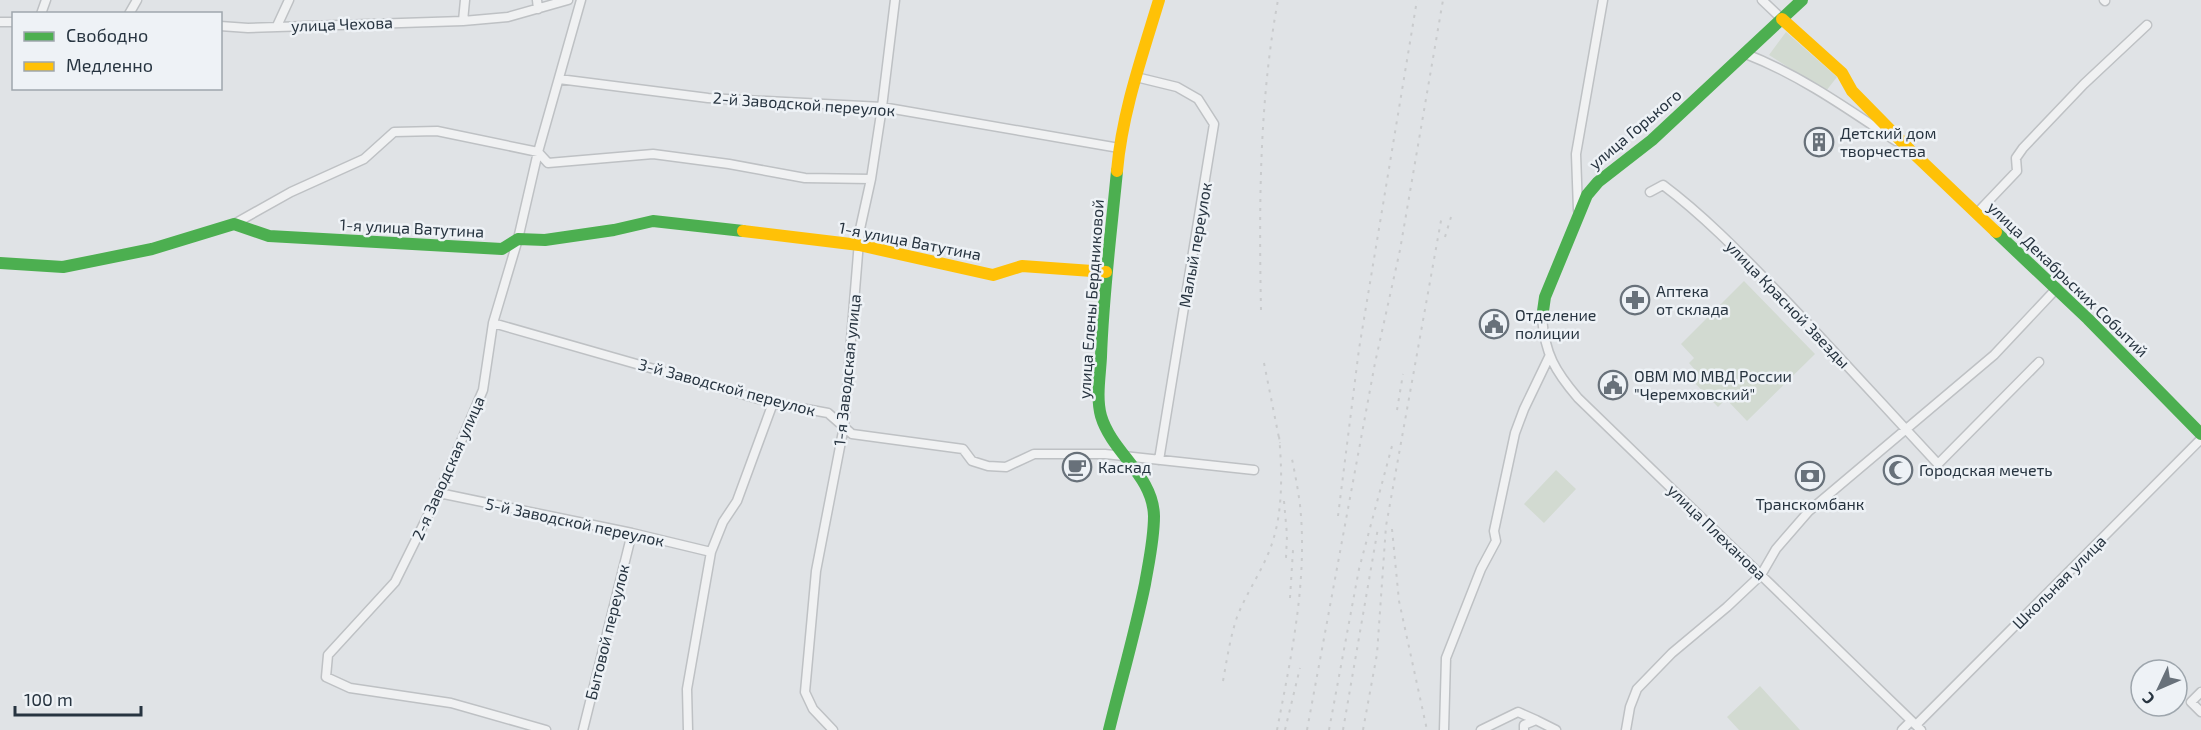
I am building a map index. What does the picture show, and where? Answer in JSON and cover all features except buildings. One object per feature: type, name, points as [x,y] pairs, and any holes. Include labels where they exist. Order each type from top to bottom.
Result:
[{"type":"street","points":[[277,26],[289,0]]},
{"type":"street","points":[[463,21],[465,0]]},
{"type":"street","name":"улица Чехова","points":[[222,26],[463,21],[508,17],[538,5],[568,0]]},
{"type":"street","name":"2-я Заводская улица","points":[[546,730],[451,703],[350,688],[326,677],[328,655],[395,582],[439,493],[483,390],[493,323],[518,239],[538,152],[581,0]]},
{"type":"street","name":"1-я Заводская улица","points":[[830,729],[813,708],[805,692],[816,571],[844,426],[859,245],[882,107],[895,0]]},
{"type":"street","name":"улица Елены Бердниковой","points":[[1109,730],[1140,609],[1153,542],[1154,513],[1149,494],[1138,471],[1114,441],[1102,419],[1099,405],[1106,272],[1119,148],[1136,76],[1159,0]]},
{"type":"street","points":[[1578,213],[1576,154],[1603,0]]},
{"type":"street","points":[[1762,0],[1782,19]]},
{"type":"street","name":"улица Горького","points":[[1542,318],[1545,297],[1587,195],[1598,182],[1652,140],[1802,0]]},
{"type":"street","name":"улица Декабрьских Событий","points":[[1782,19],[1842,72],[1852,91],[2056,288],[2200,432]]},
{"type":"street","points":[[1977,213],[2017,171],[2016,158],[2023,148],[2084,84],[2147,25]]},
{"type":"street","name":"улица Декабрьских Событий","points":[[1746,54],[1791,75],[1911,150]]},
{"type":"street","name":"Малый переулок","points":[[1136,76],[1177,87],[1198,99],[1214,124],[1159,460]]},
{"type":"street","name":"2-й Заводской переулок","points":[[559,79],[708,98],[882,107],[1119,148]]},
{"type":"street","points":[[0,263],[63,267],[152,249],[234,224],[291,192],[364,159],[394,132],[437,130],[538,152],[548,163],[653,154],[729,164],[805,178],[871,179]]},
{"type":"street","name":"улица Красной Звезды","points":[[1650,192],[1663,185],[1734,246],[1938,464],[2039,362]]},
{"type":"street","name":"1-я улица Ватутина","points":[[234,224],[269,237],[502,249],[518,239],[545,240],[614,230],[653,221],[859,245],[993,275],[1022,266],[1106,272]]},
{"type":"street","points":[[1626,730],[1630,706],[1637,689],[1672,653],[1761,575],[1776,549],[1809,511],[1994,355],[2056,288]]},
{"type":"street","name":"улица Плеханова","points":[[1542,318],[1549,357],[1558,374],[1578,398],[1916,725]]},
{"type":"street","name":"3-й Заводской переулок","points":[[493,323],[773,403],[828,413],[852,435],[963,449],[972,461],[988,466],[1006,467],[1034,454],[1105,454],[1254,470]]},
{"type":"street","points":[[1444,730],[1446,658],[1481,568],[1496,541],[1494,531],[1515,433],[1549,357]]},
{"type":"street","points":[[688,730],[687,689],[711,552],[723,522],[737,501],[773,403]]},
{"type":"street","name":"Школьная улица","points":[[1902,730],[1916,725],[2200,432]]},
{"type":"street","name":"5-й Заводской переулок","points":[[439,493],[632,533],[711,552]]},
{"type":"street","name":"Бытовой переулок","points":[[583,730],[632,533]]},
{"type":"street","points":[[2201,692],[2191,702],[2201,712]]},
{"type":"street","points":[[1481,730],[1518,712],[1556,730]]},
{"type":"street","points":[[1524,730],[1524,725],[1536,720]]},
{"type":"shaded area","points":[[1786,32],[1837,77],[1826,91],[1769,55]]},
{"type":"shaded area","points":[[1744,281],[1815,354],[1747,421],[1726,399],[1718,407],[1689,377],[1696,371],[1689,363],[1694,358],[1681,344]]},
{"type":"shaded area","points":[[1556,470],[1576,489],[1544,523],[1524,504]]},
{"type":"shaded area","points":[[1760,686],[1800,730],[1739,730],[1727,717]]},
{"type":"railway","points":[[1261,310],[1260,194],[1264,116],[1278,0]]},
{"type":"railway","points":[[1338,516],[1359,349],[1417,0]]},
{"type":"railway","points":[[1307,730],[1375,363],[1400,250],[1443,0]]},
{"type":"railway","points":[[1363,730],[1377,654],[1386,526],[1442,215]]},
{"type":"railway","points":[[1445,237],[1451,217]]},
{"type":"railway","points":[[1264,363],[1280,443]]},
{"type":"railway","points":[[1397,410],[1403,374]]},
{"type":"railway","points":[[1223,681],[1237,617],[1266,558],[1277,525],[1281,487],[1279,436]]},
{"type":"railway","points":[[1329,730],[1359,569],[1392,446]]},
{"type":"railway","points":[[1277,730],[1297,618],[1302,562],[1300,505],[1292,459]]},
{"type":"railway","points":[[1284,501],[1287,535],[1286,558]]},
{"type":"railway","points":[[1343,730],[1378,528]]},
{"type":"railway","points":[[1392,529],[1399,601],[1427,730]]},
{"type":"railway","points":[[1290,598],[1293,550]]},
{"type":"railway","points":[[1285,730],[1300,668]]},
{"type":"traffic: fast","points":[[1542,318],[1545,297],[1587,195],[1598,182],[1652,140],[1802,0]]},
{"type":"traffic: fast","points":[[1109,730],[1145,584],[1154,516],[1147,488],[1106,429],[1099,402],[1104,310],[1117,171]]},
{"type":"traffic: fast","points":[[0,263],[63,267],[152,249],[234,224],[269,236],[502,249],[518,239],[545,240],[614,230],[653,221],[743,231]]},
{"type":"traffic: fast","points":[[1996,232],[2088,319],[2201,434]]},
{"type":"traffic: slow","points":[[1117,171],[1128,106],[1159,0]]},
{"type":"traffic: slow","points":[[1782,19],[1842,73],[1852,91],[1996,232]]},
{"type":"traffic: slow","points":[[743,231],[859,245],[993,275],[1022,266],[1106,272]]},
{"type":"place","name":"Детский дом творчества","points":[[1819,142]]},
{"type":"place","name":"Аптека от склада","points":[[1635,300]]},
{"type":"place","name":"Отделение полиции","points":[[1494,324]]},
{"type":"place","name":"ОВМ МО МВД России \"Черемховский\"","points":[[1613,385]]},
{"type":"place","name":"Каскад","points":[[1077,467]]},
{"type":"place","name":"Городская мечеть","points":[[1898,470]]},
{"type":"place","name":"Транскомбанк","points":[[1810,476]]}]
